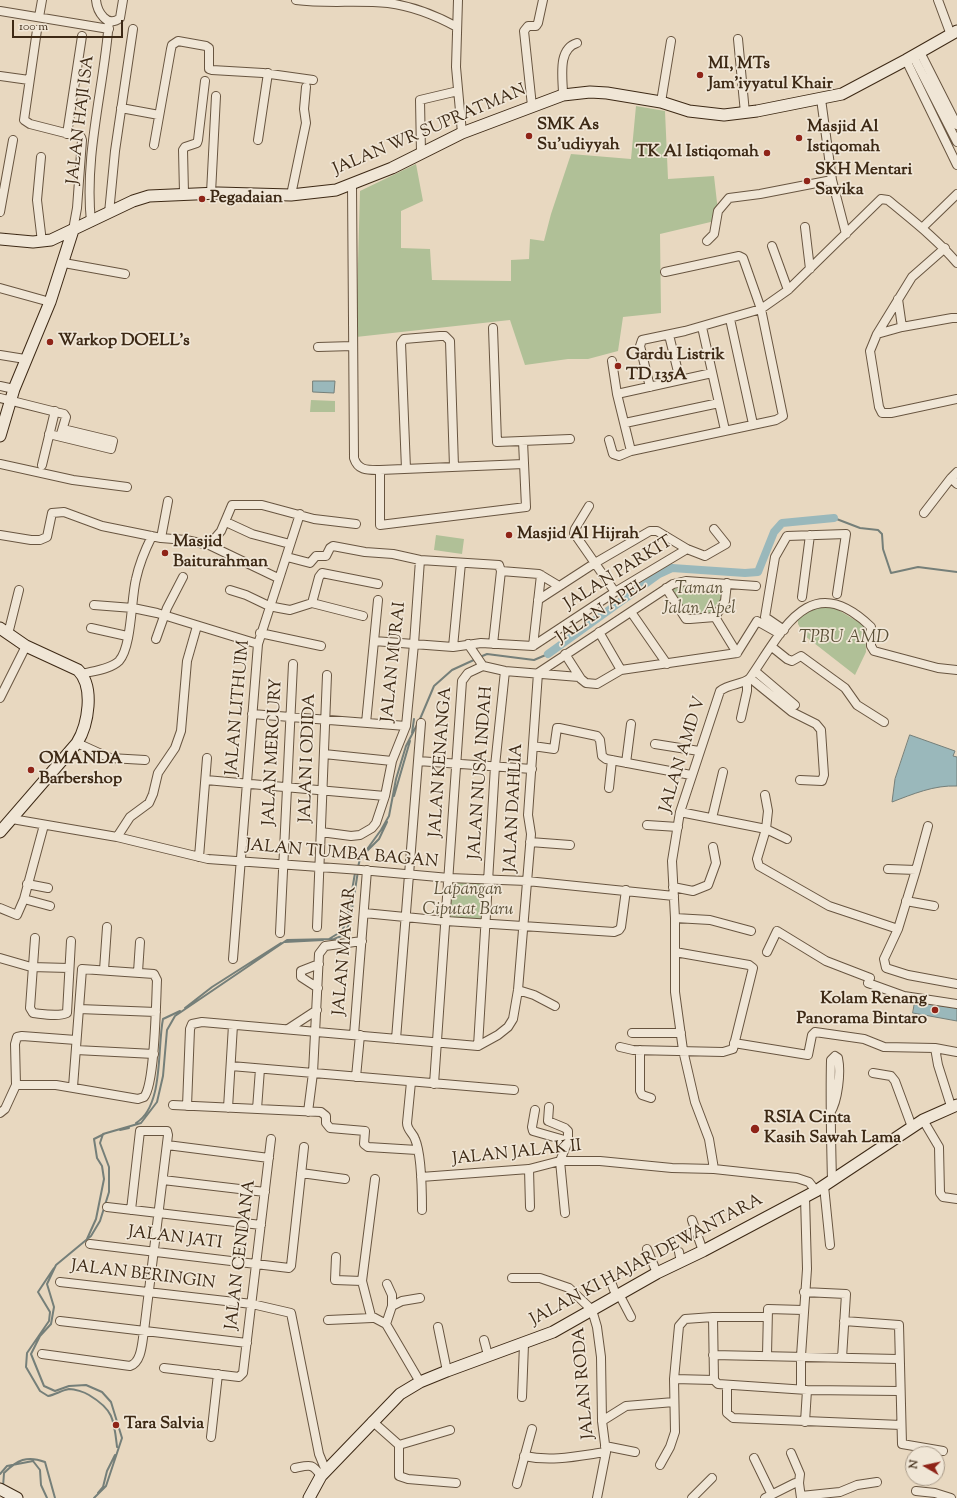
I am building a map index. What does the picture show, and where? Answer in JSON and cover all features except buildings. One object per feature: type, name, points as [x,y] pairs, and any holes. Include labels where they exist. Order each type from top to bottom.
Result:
[{"type":"main road","name":"JALAN WR SUPRATMAN","points":[[0,239],[42,242],[58,238],[140,198],[184,193],[290,195],[327,191],[352,185],[392,168],[462,133],[563,95],[607,93],[661,102],[689,111],[724,115],[745,113],[821,99],[848,90],[954,33]]},
{"type":"main road","points":[[0,436],[5,399],[14,389],[25,359],[50,302],[64,263],[73,230]]},
{"type":"main road","points":[[0,832],[77,743],[82,734],[87,717],[88,702],[82,674],[72,666],[26,646],[4,631]]},
{"type":"main road","name":"JALAN KI HAJAR DEWANTARA","points":[[309,1498],[324,1474],[372,1421],[400,1394],[420,1382],[447,1371],[488,1355],[524,1344],[553,1332],[657,1273],[680,1257],[702,1251],[805,1197],[923,1120],[954,1106]]},
{"type":"main road","points":[[2,1490],[17,1498]]},
{"type":"street","points":[[39,17],[42,0]]},
{"type":"street","points":[[96,0],[101,14],[109,25]]},
{"type":"street","points":[[0,10],[39,17],[109,25],[120,18],[123,0]]},
{"type":"street","points":[[296,0],[388,3],[440,17],[457,27]]},
{"type":"street","points":[[458,0],[456,67],[462,133]]},
{"type":"street","points":[[532,106],[524,31],[528,26],[536,26],[538,23],[542,0]]},
{"type":"street","points":[[938,0],[954,33]]},
{"type":"street","name":"JALAN HAJI ISA","points":[[91,222],[89,195],[93,136],[109,25]]},
{"type":"street","points":[[109,213],[121,108],[133,29]]},
{"type":"street","points":[[37,30],[24,116],[25,121],[81,137],[77,208],[73,230]]},
{"type":"street","points":[[67,134],[82,36]]},
{"type":"street","points":[[738,39],[745,113]]},
{"type":"street","points":[[154,145],[171,49],[178,41],[206,46],[208,48],[209,68],[212,70],[268,73],[313,80]]},
{"type":"street","points":[[661,102],[671,41]]},
{"type":"street","points":[[563,95],[565,52],[570,45],[578,43]]},
{"type":"street","points":[[913,56],[957,125]]},
{"type":"street","points":[[913,56],[957,142]]},
{"type":"street","points":[[913,56],[957,165]]},
{"type":"street","points":[[258,140],[268,73]]},
{"type":"street","points":[[0,76],[29,80]]},
{"type":"street","points":[[184,193],[183,150],[185,147],[197,143],[199,137],[205,81]]},
{"type":"street","points":[[290,195],[306,123],[304,109],[306,87]]},
{"type":"street","points":[[421,153],[420,100],[458,92]]},
{"type":"street","points":[[211,193],[216,96]]},
{"type":"street","points":[[821,99],[832,180],[846,234]]},
{"type":"street","points":[[121,108],[159,115]]},
{"type":"street","points":[[0,212],[13,140]]},
{"type":"street","points":[[41,158],[37,200],[42,242]]},
{"type":"street","points":[[707,241],[714,234],[718,211],[729,198],[760,194],[832,180]]},
{"type":"street","points":[[352,185],[354,458],[357,466],[361,468],[380,470],[524,464]]},
{"type":"street","points":[[650,387],[640,342],[643,339],[669,335],[702,327],[760,308],[788,290],[881,199],[888,200],[922,228],[945,248],[957,263]]},
{"type":"street","points":[[922,228],[955,199]]},
{"type":"street","points":[[805,227],[810,269]]},
{"type":"street","points":[[772,246],[788,290]]},
{"type":"street","points":[[945,248],[912,277],[877,334],[870,351],[879,407],[882,413],[891,413],[957,399]]},
{"type":"street","points":[[609,440],[615,456],[631,451],[776,420],[783,416],[760,308],[742,257],[665,272]]},
{"type":"street","points":[[64,263],[125,274]]},
{"type":"street","points":[[0,288],[50,302]]},
{"type":"street","points":[[898,299],[902,327]]},
{"type":"street","points":[[877,334],[902,327],[957,318]]},
{"type":"street","points":[[730,319],[753,424]]},
{"type":"street","points":[[702,327],[725,430]]},
{"type":"street","points":[[493,328],[497,442],[570,439]]},
{"type":"street","points":[[669,335],[680,380]]},
{"type":"street","points":[[406,469],[401,343],[404,339],[440,336],[446,336],[450,341],[454,467]]},
{"type":"street","points":[[318,347],[353,346]]},
{"type":"street","points":[[0,355],[25,359]]},
{"type":"street","points":[[612,361],[631,451]]},
{"type":"street","points":[[618,394],[712,373]]},
{"type":"street","points":[[0,386],[14,389]]},
{"type":"street","points":[[5,399],[66,415],[62,433]]},
{"type":"street","points":[[625,423],[719,403]]},
{"type":"street","points":[[42,465],[55,411]]},
{"type":"street","points":[[50,434],[62,433],[113,441],[111,449],[62,433]]},
{"type":"street","points":[[380,470],[380,525],[526,507],[524,441]]},
{"type":"street","points":[[0,464],[73,480],[127,487]]},
{"type":"street","points":[[924,512],[955,478]]},
{"type":"street","points":[[161,538],[168,501]]},
{"type":"street","points":[[208,545],[218,536],[226,522],[232,505],[262,505],[326,521],[356,524]]},
{"type":"street","points":[[590,506],[574,533],[615,592]]},
{"type":"street","points":[[0,535],[11,538],[40,540],[47,537],[53,512],[64,512],[102,526],[161,538],[186,540],[208,545],[278,578]]},
{"type":"street","name":"JALAN LITHUIM","points":[[233,959],[258,644],[260,633],[278,578],[287,557],[300,514]]},
{"type":"street","points":[[226,522],[252,534],[290,544]]},
{"type":"street","points":[[687,549],[705,556],[726,544],[714,529]]},
{"type":"street","name":"JALAN PARKIT","points":[[534,646],[615,592],[687,549],[656,531],[650,531],[595,563]]},
{"type":"street","points":[[782,632],[765,617],[775,557],[787,536],[846,534],[838,594]]},
{"type":"street","points":[[802,597],[810,535]]},
{"type":"street","points":[[82,674],[113,665],[120,660],[124,651],[133,608],[136,580],[152,536]]},
{"type":"street","points":[[287,557],[310,563],[316,556],[326,556],[330,548],[333,546],[365,552],[394,554],[420,560],[461,563],[541,575],[559,586]]},
{"type":"street","name":"JALAN MURAI","points":[[321,832],[351,836],[360,835],[372,828],[376,823],[385,796],[392,761],[406,726],[420,560]]},
{"type":"street","points":[[453,647],[461,563]]},
{"type":"street","points":[[538,600],[595,563]]},
{"type":"street","points":[[493,644],[501,568]]},
{"type":"street","points":[[312,603],[319,576],[322,573],[378,584]]},
{"type":"street","points":[[374,641],[471,648],[493,644],[534,646],[541,575]]},
{"type":"street","points":[[156,639],[165,614],[183,577]]},
{"type":"street","name":"JALAN APEL","points":[[538,673],[666,588],[680,582],[726,583],[756,586]]},
{"type":"street","points":[[715,617],[725,601],[726,583]]},
{"type":"street","points":[[666,588],[686,619],[715,617]]},
{"type":"street","points":[[4,631],[19,590]]},
{"type":"street","points":[[230,590],[246,595],[269,606],[290,610],[312,603],[363,616]]},
{"type":"street","points":[[366,723],[378,600]]},
{"type":"street","points":[[741,718],[751,677],[782,632],[793,617],[805,608],[823,602],[836,603],[847,608],[871,627],[871,646],[874,651],[938,668],[957,670]]},
{"type":"street","points":[[94,605],[133,608],[165,614],[197,626],[258,644]]},
{"type":"street","points":[[631,612],[667,664]]},
{"type":"street","points":[[715,617],[737,653]]},
{"type":"street","points":[[565,654],[579,677],[586,683],[597,684],[622,670],[737,653],[757,621],[782,632]]},
{"type":"street","points":[[117,837],[130,816],[149,803],[153,794],[158,773],[179,739],[186,661],[197,626]]},
{"type":"street","points":[[91,628],[127,636]]},
{"type":"street","points":[[599,632],[622,670]]},
{"type":"street","points":[[260,633],[321,646]]},
{"type":"street","points":[[0,698],[26,646]]},
{"type":"street","points":[[772,647],[787,659],[792,661],[801,656],[844,688],[857,705],[884,722]]},
{"type":"street","points":[[471,648],[481,663],[505,671],[579,677]]},
{"type":"street","name":"JALAN KENANGA","points":[[434,1084],[462,681],[468,673],[481,663]]},
{"type":"street","name":"JALAN MERCURY","points":[[280,933],[293,664]]},
{"type":"street","name":"JALAN NUSA INDAH","points":[[478,1046],[495,766],[505,671]]},
{"type":"street","name":"JALAN DAHLIA","points":[[478,1046],[498,1036],[508,1027],[514,1015],[518,990],[522,926],[531,834],[528,815],[538,673]]},
{"type":"street","name":"JALAN I ODIDA","points":[[317,927],[327,675]]},
{"type":"street","points":[[751,677],[796,705]]},
{"type":"street","points":[[751,677],[792,712],[816,724],[821,730],[824,775],[822,781],[800,780]]},
{"type":"street","name":"JALAN AMD V","points":[[714,1169],[709,1139],[695,1102],[683,1050],[675,992],[675,918],[672,861],[680,812],[720,691],[727,685],[751,677]]},
{"type":"street","points":[[252,714],[406,726]]},
{"type":"street","points":[[396,1039],[421,722]]},
{"type":"street","points":[[626,763],[631,724]]},
{"type":"street","points":[[533,746],[554,749],[557,728],[590,733],[600,740],[603,757],[626,763],[691,775]]},
{"type":"street","points":[[77,743],[110,758],[145,760]]},
{"type":"street","points":[[655,744],[699,751]]},
{"type":"street","points":[[324,754],[392,761]]},
{"type":"street","points":[[199,857],[207,758]]},
{"type":"street","points":[[609,788],[612,760]]},
{"type":"street","points":[[418,761],[532,769]]},
{"type":"street","points":[[712,818],[722,772]]},
{"type":"street","points":[[206,780],[287,786],[385,796]]},
{"type":"street","points":[[765,795],[768,811],[766,830],[757,859],[759,866],[829,906],[898,929]]},
{"type":"street","points":[[680,812],[766,830],[787,839]]},
{"type":"street","name":"JALAN TUMBA BAGAN","points":[[12,819],[117,837],[199,857],[240,862],[342,868],[489,881],[527,881],[626,890],[692,891],[708,885],[716,864],[713,847]]},
{"type":"street","points":[[0,908],[17,915],[24,898],[44,825]]},
{"type":"street","points":[[646,825],[678,827]]},
{"type":"street","points":[[928,826],[898,929],[884,959],[884,964],[886,968],[908,975],[957,984]]},
{"type":"street","points":[[530,842],[570,845]]},
{"type":"street","points":[[888,868],[916,870]]},
{"type":"street","name":"JALAN MAWAR","points":[[356,1077],[364,913],[364,870]]},
{"type":"street","points":[[27,884],[48,888]]},
{"type":"street","points":[[364,913],[446,921],[617,931],[621,927],[626,890]]},
{"type":"street","points":[[24,898],[50,906]]},
{"type":"street","points":[[906,901],[934,906]]},
{"type":"street","points":[[675,918],[710,920],[751,931]]},
{"type":"street","points":[[104,970],[107,927]]},
{"type":"street","points":[[767,952],[777,931],[826,961],[870,978],[868,983],[904,996],[957,1004]]},
{"type":"street","points":[[34,938],[31,1011],[62,1014],[67,1013],[71,941]]},
{"type":"street","points":[[308,1112],[316,1031],[319,954],[325,946],[362,941]]},
{"type":"street","points":[[138,972],[140,942]]},
{"type":"street","points":[[620,1047],[640,1050],[723,1052],[733,1049],[753,968],[749,965],[675,952]]},
{"type":"street","points":[[0,958],[32,967],[69,968]]},
{"type":"street","points":[[318,988],[301,977],[301,971],[319,964]]},
{"type":"street","points":[[16,1084],[73,1087],[144,1098],[148,1092],[154,1054],[157,976],[153,973],[82,969],[73,1087]]},
{"type":"street","points":[[518,990],[534,995],[555,1006]]},
{"type":"street","points":[[79,1009],[156,1012]]},
{"type":"street","points":[[288,1029],[317,1010]]},
{"type":"street","points":[[187,1106],[191,1025],[202,1022],[233,1026],[316,1031],[478,1046]]},
{"type":"street","points":[[228,1108],[233,1026]]},
{"type":"street","points":[[632,1032],[681,1033]]},
{"type":"street","points":[[734,1043],[808,1055],[812,1035],[815,1032],[864,1039],[884,1047],[935,1048],[957,1052]]},
{"type":"street","points":[[0,1113],[5,1109],[16,1084],[15,1044],[17,1037],[22,1036],[76,1040]]},
{"type":"street","points":[[935,1048],[938,1065],[954,1106]]},
{"type":"street","points":[[76,1050],[154,1054]]},
{"type":"street","points":[[640,1050],[640,1092],[642,1096],[651,1098]]},
{"type":"street","points":[[830,1113],[835,1105],[839,1065],[838,1058],[835,1056],[831,1060],[830,1113],[824,1186],[830,1245]]},
{"type":"street","points":[[231,1066],[514,1090]]},
{"type":"street","points":[[257,1109],[260,1069]]},
{"type":"street","points":[[874,1073],[890,1076],[895,1081],[912,1127]]},
{"type":"street","points":[[411,1082],[406,1123],[407,1128],[415,1138],[421,1177],[422,1210]]},
{"type":"street","points":[[173,1105],[324,1114],[326,1116],[326,1123],[330,1128],[365,1131],[364,1144],[368,1147],[417,1150]]},
{"type":"street","points":[[549,1107],[548,1121],[566,1128],[568,1141],[560,1161],[565,1213]]},
{"type":"street","points":[[535,1110],[532,1127],[533,1131],[568,1141]]},
{"type":"street","points":[[923,1120],[939,1147],[940,1193],[943,1197],[957,1199]]},
{"type":"street","points":[[42,1354],[130,1366],[136,1363],[144,1331],[163,1180],[168,1135],[167,1130],[140,1131],[131,1210]]},
{"type":"street","name":"JALAN CENDANA","points":[[218,1374],[242,1375],[252,1304],[271,1139]]},
{"type":"street","points":[[167,1145],[269,1158]]},
{"type":"street","points":[[304,1147],[301,1173],[345,1179]]},
{"type":"street","name":"JALAN JALAK II","points":[[421,1177],[529,1169],[560,1161],[600,1161],[672,1168],[714,1169],[797,1178],[824,1186]]},
{"type":"street","points":[[529,1169],[530,1207]]},
{"type":"street","name":"JALAN JATI","points":[[90,1244],[286,1269],[291,1266],[301,1173]]},
{"type":"street","points":[[372,1318],[362,1281],[375,1179]]},
{"type":"street","points":[[163,1180],[265,1192]]},
{"type":"street","points":[[805,1197],[807,1270],[804,1292],[801,1356],[805,1422]]},
{"type":"street","points":[[107,1207],[261,1225]]},
{"type":"street","points":[[692,1220],[702,1251]]},
{"type":"street","points":[[647,1249],[657,1273]]},
{"type":"street","points":[[336,1257],[335,1280],[362,1281]]},
{"type":"street","points":[[512,1278],[540,1278],[569,1288],[592,1310]]},
{"type":"street","name":"JALAN BERINGIN","points":[[60,1282],[252,1304],[288,1312],[292,1316],[324,1474]]},
{"type":"street","points":[[611,1282],[631,1317]]},
{"type":"street","points":[[386,1324],[392,1306],[392,1295],[387,1284]]},
{"type":"street","points":[[804,1292],[846,1294],[842,1358]]},
{"type":"street","points":[[392,1306],[402,1301],[420,1298]]},
{"type":"street","points":[[767,1355],[767,1317],[769,1309],[803,1310]]},
{"type":"street","name":"JALAN RODA","points":[[592,1310],[597,1327],[601,1357],[602,1421],[605,1449],[597,1498]]},
{"type":"street","points":[[660,1465],[670,1447],[675,1432],[674,1379],[679,1324],[685,1319],[713,1317],[767,1317]]},
{"type":"street","points":[[713,1317],[714,1380]]},
{"type":"street","points":[[328,1320],[372,1318],[386,1324],[420,1382]]},
{"type":"street","points":[[60,1321],[247,1343]]},
{"type":"street","points":[[844,1321],[899,1325],[898,1359],[902,1444],[914,1446]]},
{"type":"street","points":[[438,1327],[447,1371]]},
{"type":"street","points":[[484,1340],[488,1355]]},
{"type":"street","points":[[522,1397],[524,1344]]},
{"type":"street","points":[[713,1354],[898,1359]]},
{"type":"street","points":[[164,1368],[218,1374],[211,1437]]},
{"type":"street","points":[[674,1379],[714,1380],[718,1384],[728,1386],[804,1390],[899,1391]]},
{"type":"street","points":[[728,1386],[727,1413],[731,1418],[901,1425]]},
{"type":"street","points":[[602,1421],[622,1407],[674,1402]]},
{"type":"street","points":[[372,1421],[399,1445],[399,1476],[408,1479],[456,1483]]},
{"type":"street","points":[[517,1484],[532,1429]]},
{"type":"street","points":[[399,1445],[450,1430]]},
{"type":"street","points":[[524,1456],[541,1460],[555,1460],[605,1449],[634,1452]]},
{"type":"street","points":[[791,1453],[800,1474],[798,1484],[801,1497],[840,1492],[857,1485],[877,1482]]},
{"type":"street","points":[[754,1458],[768,1496],[795,1483],[798,1484]]},
{"type":"street","points":[[295,1468],[310,1465],[324,1474]]},
{"type":"street","points":[[692,1498],[712,1478]]},
{"type":"street","points":[[916,1491],[935,1493],[951,1498]]},
{"type":"green space","points":[[636,106],[665,111],[668,179],[714,176],[719,220],[660,234],[661,313],[623,317],[618,351],[588,359],[568,359],[525,365],[510,320],[356,337],[360,191],[416,164],[423,201],[401,211],[401,248],[430,249],[432,280],[511,281],[511,260],[529,259],[530,239],[544,241],[551,214],[571,154],[631,159]]},
{"type":"green space","points":[[311,400],[335,401],[335,412],[310,412]]},
{"type":"green space","points":[[436,535],[464,539],[462,554],[434,550]]},
{"type":"green space","name":"Taman Jalan Apel","points":[[693,582],[727,583],[715,617],[690,619],[667,588]]},
{"type":"green space","name":"TPBU AMD","points":[[830,605],[865,626],[866,652],[855,675],[805,636],[798,624],[798,615],[814,607]]},
{"type":"green space","name":"Lapangan Ciputat Baru","points":[[451,880],[487,883],[484,921],[448,919]]},
{"type":"water","points":[[313,381],[335,381],[334,393],[313,392]]},
{"type":"water","points":[[910,735],[955,751],[953,756],[957,757],[957,786],[940,787],[916,793],[892,802],[895,779]]},
{"type":"water","name":"Kolam Renang Panorama Bintaro","points":[[915,1002],[957,1008],[957,1021],[913,1013]]},
{"type":"waterway","points":[[834,518],[860,528],[878,530],[882,534],[883,549],[891,573],[918,567],[957,572]]},
{"type":"waterway","points":[[548,654],[659,574],[672,568],[745,573],[758,572],[774,532],[782,523],[834,518]]},
{"type":"waterway","points":[[480,657],[487,654],[534,660],[548,654]]},
{"type":"waterway","points":[[358,867],[360,859],[389,816],[396,779],[406,746],[420,719],[434,686],[452,670],[476,659]]},
{"type":"waterway","points":[[412,733],[414,719]]},
{"type":"waterway","points":[[394,796],[410,741]]},
{"type":"waterway","points":[[366,852],[379,839],[387,822]]},
{"type":"waterway","points":[[94,1498],[106,1486],[122,1438],[111,1402],[102,1392],[86,1385],[69,1386],[55,1391],[44,1386],[31,1354],[40,1336],[51,1324],[54,1307],[47,1284],[56,1265],[91,1236],[100,1221],[109,1192],[109,1167],[100,1143],[103,1134],[141,1123],[157,1102],[163,1076],[167,1030],[175,1016],[287,940],[334,939],[344,935],[350,922],[358,871]]},
{"type":"waterway","points":[[329,939],[342,931],[347,920],[355,873]]},
{"type":"waterway","points":[[285,942],[323,940]]},
{"type":"waterway","points":[[185,1008],[212,987],[281,943]]},
{"type":"waterway","points":[[136,1123],[145,1115],[151,1104],[155,1090],[158,1076],[163,1019],[180,1011]]},
{"type":"waterway","points":[[120,1130],[129,1128]]},
{"type":"waterway","points":[[87,1239],[96,1219],[104,1179],[102,1166],[97,1158],[94,1139],[104,1134]]},
{"type":"waterway","points":[[54,1268],[38,1292],[50,1312],[49,1321],[27,1353],[26,1367],[40,1391],[48,1396],[69,1389],[89,1395],[104,1406],[111,1416],[115,1430],[117,1447]]},
{"type":"waterway","points":[[98,1493],[103,1487],[107,1471],[115,1455]]},
{"type":"waterway","points":[[3,1487],[4,1473],[13,1465],[28,1459],[39,1460],[45,1462],[55,1498]]},
{"type":"waterway","points":[[0,1474],[7,1466],[33,1461],[40,1470],[41,1485],[47,1498]]},
{"type":"place","name":"MI, MTs Jam'iyyatul Khair","points":[[700,75]]},
{"type":"place","name":"SMK As Su'udiyyah","points":[[529,136]]},
{"type":"place","name":"Masjid Al Istiqomah","points":[[799,138]]},
{"type":"place","name":"TK Al Istiqomah","points":[[767,153]]},
{"type":"place","name":"SKH Mentari Savika","points":[[807,181]]},
{"type":"place","name":"Pegadaian","points":[[202,199]]},
{"type":"place","name":"Warkop DOELL's","points":[[50,342]]},
{"type":"place","name":"Gardu Listrik TD 135A","points":[[618,366]]},
{"type":"place","name":"Masjid Al Hijrah","points":[[509,535]]},
{"type":"place","name":"Masjid Baiturahman","points":[[165,553]]},
{"type":"place","name":"OMANDA Barbershop","points":[[31,770]]},
{"type":"place","name":"Kolam Renang Panorama Bintaro","points":[[935,1010]]},
{"type":"place","name":"RSIA Cinta Kasih Sawah Lama","points":[[755,1129]]},
{"type":"place","name":"Tara Salvia","points":[[116,1425]]}]
